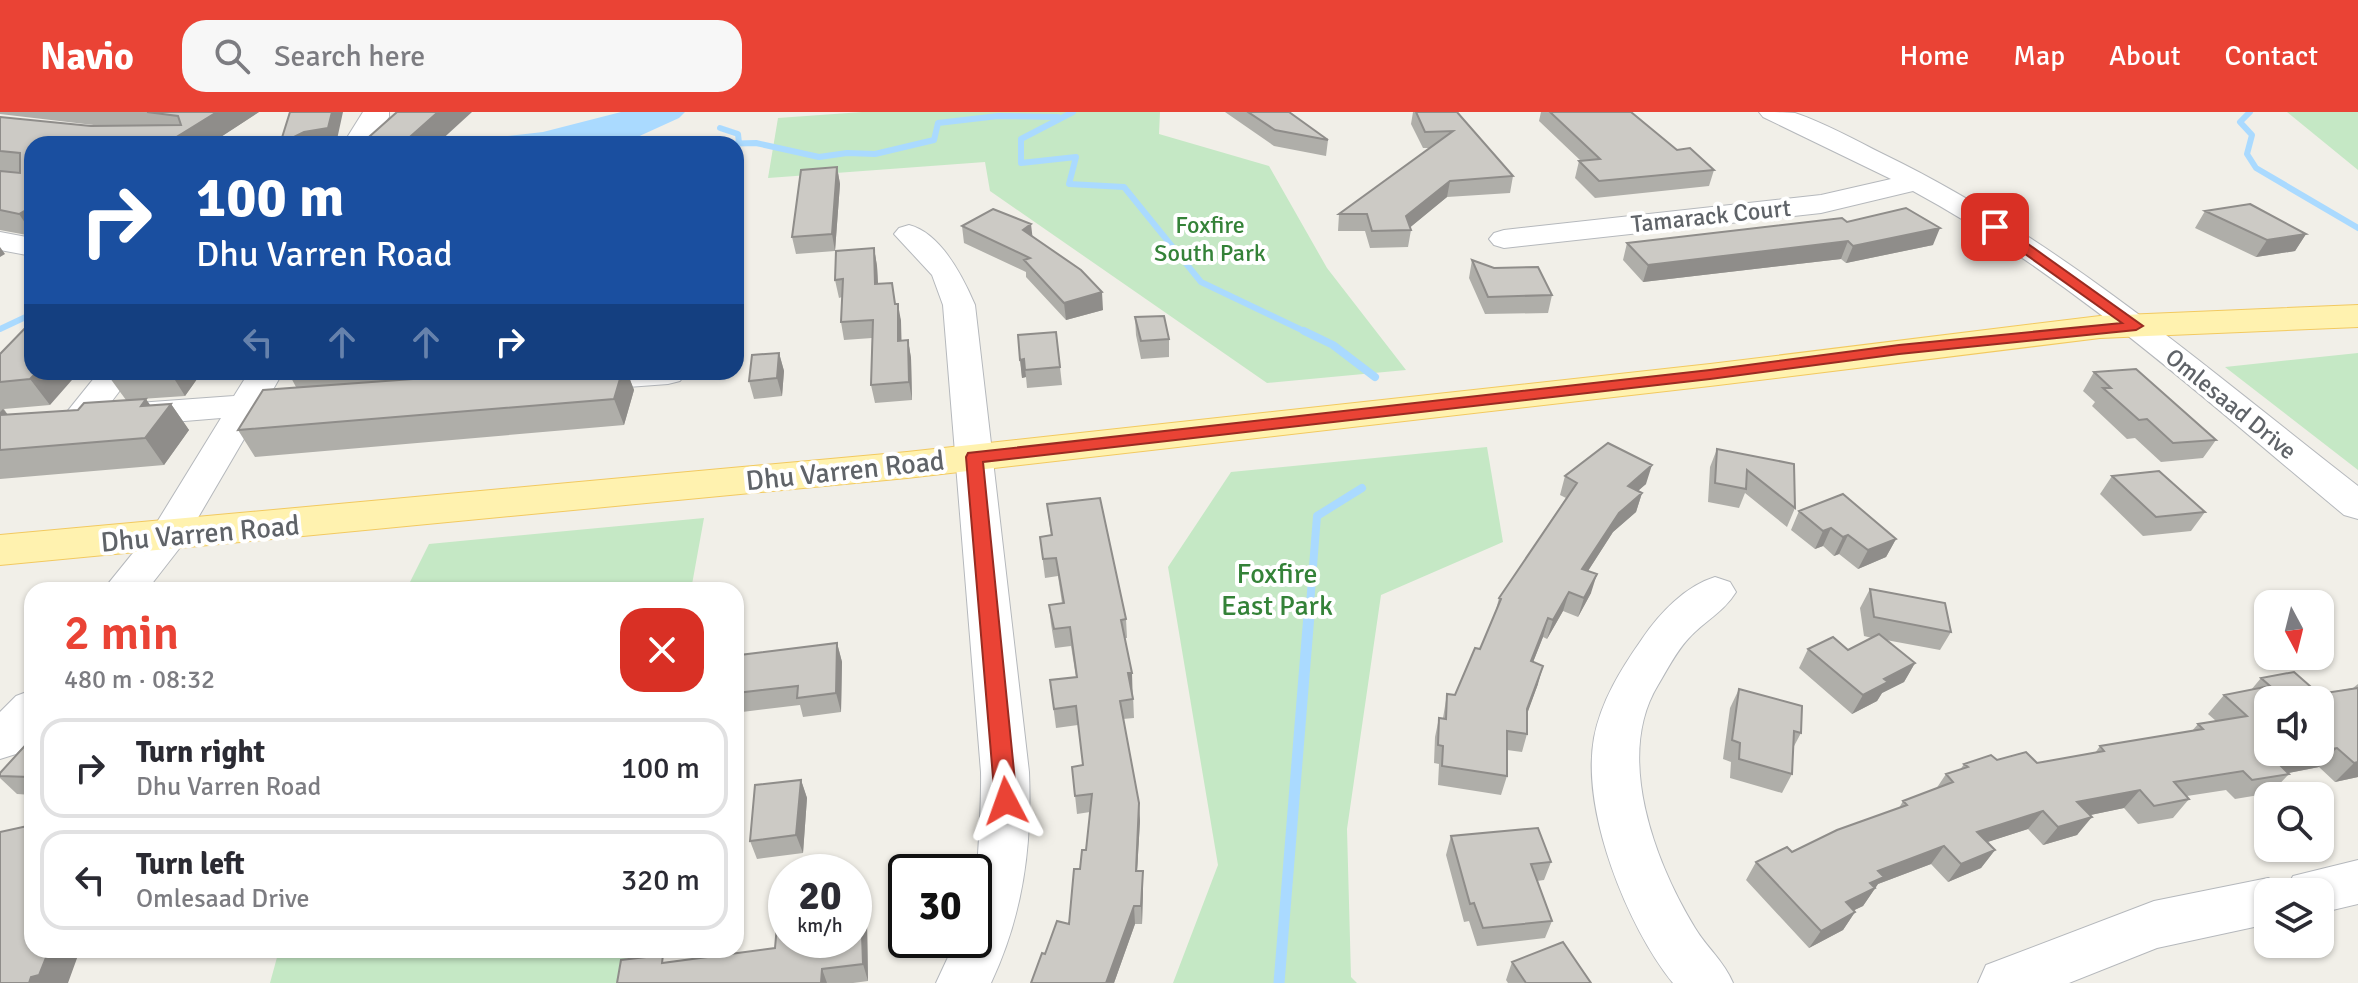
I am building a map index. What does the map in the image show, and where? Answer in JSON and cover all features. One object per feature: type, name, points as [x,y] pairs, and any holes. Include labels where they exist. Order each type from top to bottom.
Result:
[{"type":"main road","name":"Dhu Varren Road","points":[[0,550],[974,457],[1710,375],[1899,350],[2136,326],[2358,316]]},
{"type":"street","points":[[362,136],[376,117],[376,112]]},
{"type":"street","name":"Omlesaad Drive","points":[[1772,112],[1916,182],[1995,227],[2136,326],[2358,506]]},
{"type":"street","name":"Tamarack Court","points":[[1504,239],[1821,204],[1916,182]]},
{"type":"street","points":[[909,234],[946,272],[956,293],[1006,801],[1003,869],[996,908],[982,947],[963,983]]},
{"type":"street","points":[[0,241],[24,246]]},
{"type":"street","points":[[108,380],[67,419],[333,399]]},
{"type":"street","points":[[131,582],[168,536],[262,380]]},
{"type":"street","points":[[540,384],[591,380]]},
{"type":"street","points":[[1706,983],[1679,950],[1657,912],[1631,853],[1618,796],[1617,738],[1634,685],[1664,640],[1672,629],[1715,592]]},
{"type":"street","points":[[0,741],[24,716]]},
{"type":"street","points":[[2334,887],[2358,882]]},
{"type":"street","points":[[2005,983],[2154,925],[2254,904]]},
{"type":"green space","name":"Foxfire South Park","points":[[862,112],[1160,112],[1159,134],[1269,166],[1327,268],[1406,370],[1267,383],[990,191],[985,162],[768,178],[778,118]]},
{"type":"green space","points":[[2287,112],[2358,112],[2358,170]]},
{"type":"green space","points":[[2358,353],[2358,470],[2225,367]]},
{"type":"green space","name":"Foxfire East Park","points":[[1487,447],[1503,542],[1381,595],[1347,829],[1351,977],[1357,983],[1173,983],[1218,865],[1168,567],[1231,472]]},
{"type":"green space","points":[[704,518],[692,582],[410,582],[429,544]]},
{"type":"green space","points":[[277,958],[627,958],[622,983],[270,983]]},
{"type":"water","points":[[621,112],[685,112],[679,118],[640,136],[508,136],[543,132]]},
{"type":"building","points":[[147,112],[217,112],[178,136],[24,136],[24,211],[19,214],[0,210],[0,171],[20,173],[20,153],[0,151],[0,117],[91,126],[181,125],[178,116]]},
{"type":"building","points":[[290,112],[332,112],[328,128],[282,136]]},
{"type":"building","points":[[397,112],[438,112],[411,136],[370,136]]},
{"type":"building","points":[[1248,112],[1289,112],[1328,140],[1275,130]]},
{"type":"building","points":[[1416,112],[1457,112],[1513,176],[1450,181],[1406,216],[1411,230],[1372,231],[1367,214],[1339,214],[1453,131],[1425,132]]},
{"type":"building","points":[[1550,112],[1631,112],[1677,150],[1690,148],[1714,170],[1599,181],[1579,161],[1600,159]]},
{"type":"building","points":[[837,167],[832,234],[792,237],[801,170]]},
{"type":"building","points":[[2250,204],[2306,234],[2267,240],[2205,211]]},
{"type":"building","points":[[1906,208],[1940,228],[1853,246],[1848,241],[1648,265],[1627,243],[1842,218],[1847,222]]},
{"type":"building","points":[[993,209],[1031,224],[1023,230],[1081,270],[1102,292],[1064,303],[1024,260],[1030,258],[962,226]]},
{"type":"building","points":[[874,248],[875,284],[892,283],[895,304],[898,304],[898,341],[908,340],[909,382],[871,385],[873,320],[841,322],[843,279],[835,280],[836,251]]},
{"type":"building","points":[[1472,260],[1494,268],[1538,267],[1552,295],[1488,297]]},
{"type":"building","points":[[1164,316],[1169,339],[1141,341],[1135,317]]},
{"type":"building","points":[[24,329],[24,380],[0,382],[0,354]]},
{"type":"building","points":[[1056,332],[1060,367],[1025,370],[1024,359],[1020,360],[1018,335]]},
{"type":"building","points":[[779,353],[777,378],[749,381],[752,355]]},
{"type":"building","points":[[2136,369],[2216,440],[2173,443],[2147,419],[2139,420],[2103,388],[2111,388],[2094,372]]},
{"type":"building","points":[[399,380],[620,380],[614,399],[238,430],[263,390]]},
{"type":"building","points":[[146,399],[141,406],[171,404],[145,438],[0,450],[0,415],[78,410],[84,403]]},
{"type":"building","points":[[1608,443],[1652,465],[1628,486],[1642,493],[1619,513],[1582,569],[1597,574],[1584,598],[1569,592],[1553,620],[1548,618],[1531,661],[1543,666],[1527,709],[1527,734],[1507,731],[1507,776],[1442,766],[1443,746],[1438,745],[1439,718],[1446,719],[1447,694],[1455,695],[1475,648],[1480,649],[1499,598],[1577,483],[1565,476]]},
{"type":"building","points":[[1717,449],[1794,464],[1795,508],[1747,470],[1746,489],[1715,483]]},
{"type":"building","points":[[2159,471],[2205,512],[2156,517],[2112,476]]},
{"type":"building","points":[[1843,494],[1896,539],[1868,550],[1848,535],[1843,537],[1831,528],[1823,531],[1799,511]]},
{"type":"building","points":[[1100,498],[1126,619],[1121,620],[1132,673],[1128,673],[1133,699],[1120,701],[1139,803],[1136,871],[1143,871],[1141,906],[1134,906],[1106,983],[1031,983],[1057,921],[1069,924],[1074,869],[1080,869],[1082,850],[1086,850],[1092,794],[1075,796],[1072,767],[1083,765],[1076,706],[1054,709],[1050,680],[1077,677],[1070,627],[1054,629],[1049,605],[1064,603],[1056,558],[1043,559],[1040,537],[1052,535],[1047,504]]},
{"type":"building","points":[[1870,589],[1945,603],[1951,632],[1874,617]]},
{"type":"building","points":[[1879,634],[1915,663],[1884,679],[1888,682],[1863,695],[1808,649],[1833,637],[1848,650]]},
{"type":"building","points":[[837,643],[836,693],[797,698],[798,686],[744,692],[744,655]]},
{"type":"building","points":[[2294,672],[2310,686],[2270,686],[2261,678]]},
{"type":"building","points":[[2358,688],[2358,762],[2354,763],[2334,749],[2334,692]]},
{"type":"building","points":[[1739,689],[1802,706],[1801,733],[1794,731],[1792,774],[1739,759],[1740,743],[1732,740]]},
{"type":"building","points":[[2254,689],[2254,766],[2281,766],[2289,774],[2252,780],[2243,771],[2174,782],[2189,799],[2154,806],[2140,790],[2077,802],[2092,817],[2058,827],[2043,811],[1977,832],[1995,850],[1961,864],[1944,846],[1878,871],[1884,877],[1870,883],[1875,888],[1846,902],[1855,912],[1821,931],[1756,862],[1787,847],[1792,852],[1837,830],[1907,805],[1903,801],[1953,782],[1946,774],[1991,755],[1997,760],[2026,752],[2037,763],[2104,751],[2100,746],[2203,729],[2198,724],[2247,716],[2224,695]]},
{"type":"building","points":[[24,747],[24,777],[0,776]]},
{"type":"building","points":[[801,780],[796,835],[750,841],[755,785]]},
{"type":"building","points":[[24,827],[24,958],[46,958],[39,975],[31,977],[29,983],[0,983],[0,832]]},
{"type":"building","points":[[1538,828],[1551,862],[1531,864],[1552,921],[1483,928],[1474,903],[1470,904],[1451,836]]},
{"type":"building","points":[[1563,942],[1591,983],[1526,983],[1512,962]]},
{"type":"building","points":[[768,949],[768,958],[863,958],[863,964],[822,969],[821,983],[617,983],[621,960],[663,958],[662,963],[700,958],[744,958],[744,952]]},
{"type":"waterway","points":[[1073,112],[1021,139],[1021,163],[1076,157],[1069,184],[1124,187],[1201,282],[1308,333]]},
{"type":"waterway","points":[[2250,112],[2240,122],[2252,135],[2247,154],[2256,168],[2358,228]]},
{"type":"waterway","points":[[744,143],[756,143],[819,157],[847,153],[875,154],[934,140],[938,123],[998,116],[1058,117]]},
{"type":"waterway","points":[[720,128],[738,136]]},
{"type":"waterway","points":[[0,329],[24,318]]},
{"type":"waterway","points":[[1304,331],[1333,345],[1375,377]]},
{"type":"waterway","points":[[1309,617],[1317,516],[1362,488]]},
{"type":"waterway","points":[[1279,983],[1309,615]]},
{"type":"route","points":[[1006,801],[974,457],[1710,375],[2100,327],[2136,326],[1995,227]]}]
